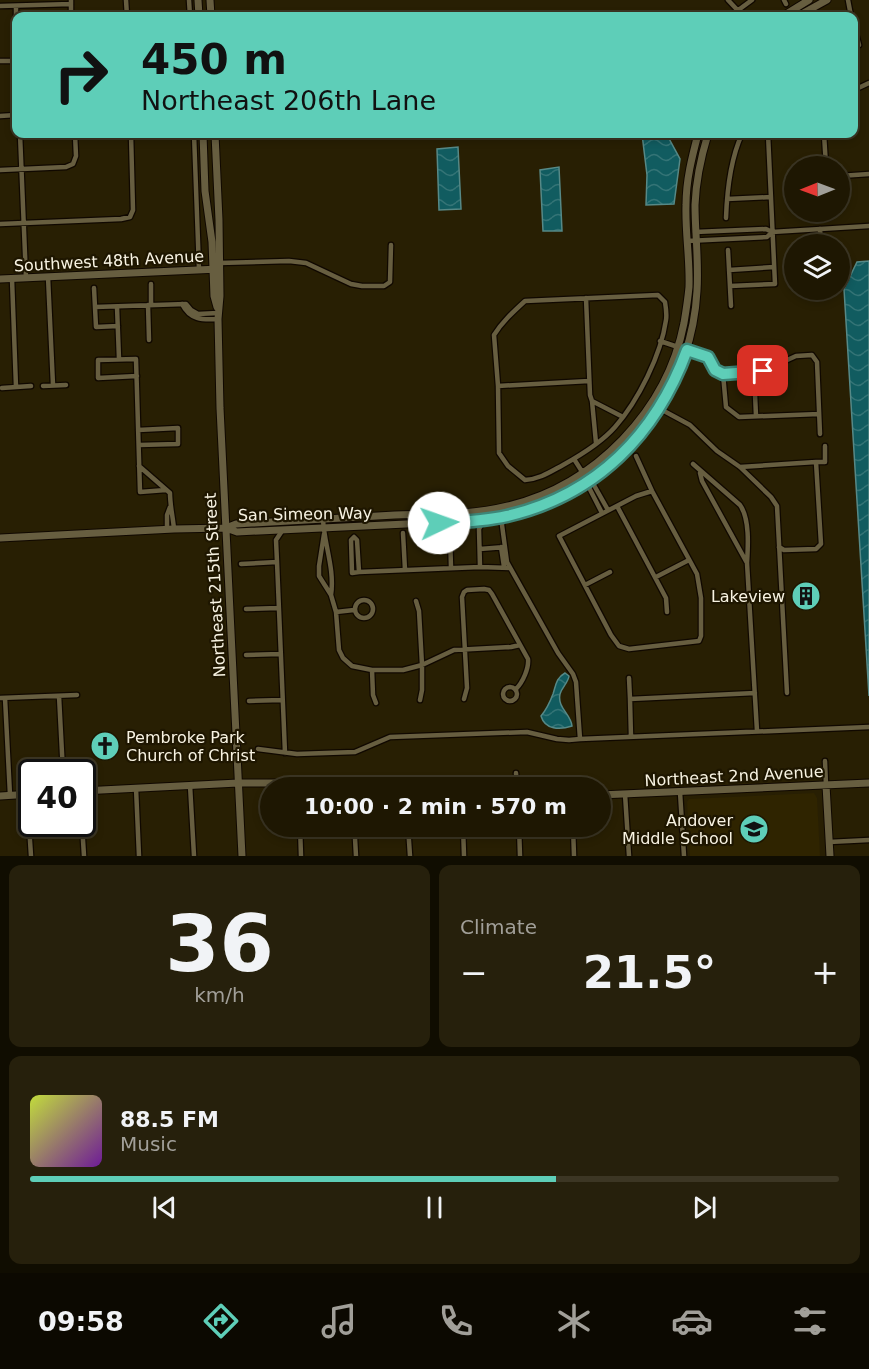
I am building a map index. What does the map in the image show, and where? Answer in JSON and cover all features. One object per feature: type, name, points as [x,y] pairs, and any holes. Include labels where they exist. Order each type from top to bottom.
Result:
[{"type":"street","points":[[728,0],[737,11],[752,0]]},
{"type":"street","points":[[790,12],[809,0]]},
{"type":"street","points":[[805,12],[827,0]]},
{"type":"street","points":[[0,6],[71,2]]},
{"type":"street","points":[[16,6],[16,12]]},
{"type":"street","points":[[858,39],[860,45]]},
{"type":"street","points":[[20,138],[26,278]]},
{"type":"street","points":[[0,170],[66,168],[73,164],[76,156],[75,138]]},
{"type":"street","points":[[0,224],[130,217],[133,210],[130,138]]},
{"type":"street","points":[[194,138],[199,269]]},
{"type":"street","name":"Northeast 215th Street","points":[[203,138],[205,191],[220,296],[218,316],[220,408],[242,856]]},
{"type":"street","name":"Northeast 215th Street","points":[[215,138],[219,220],[216,266]]},
{"type":"street","name":"San Simeon Way","points":[[226,528],[237,532],[324,531],[473,521],[554,490],[602,459],[621,442],[651,404],[665,380],[678,347],[689,286],[687,182],[697,138]]},
{"type":"street","name":"San Simeon Way","points":[[226,528],[236,524],[492,514],[534,508],[588,481],[608,466],[632,444],[648,425],[678,373],[687,350],[697,292],[696,185],[707,138]]},
{"type":"street","points":[[726,218],[731,168],[741,138]]},
{"type":"street","points":[[730,286],[775,284],[768,138]]},
{"type":"street","points":[[824,138],[825,156]]},
{"type":"street","points":[[850,175],[869,174]]},
{"type":"street","points":[[727,199],[771,197]]},
{"type":"street","points":[[687,236],[767,237],[772,232],[869,226]]},
{"type":"street","points":[[820,229],[820,234]]},
{"type":"street","points":[[216,266],[298,262],[306,263],[351,284],[384,286],[390,282],[391,245]]},
{"type":"street","points":[[728,250],[731,306]]},
{"type":"street","name":"Southwest 48th Avenue","points":[[0,279],[199,269],[216,266]]},
{"type":"street","points":[[729,270],[774,267]]},
{"type":"street","points":[[48,277],[53,386]]},
{"type":"street","points":[[12,279],[16,387]]},
{"type":"street","points":[[150,340],[151,284]]},
{"type":"street","points":[[94,288],[96,327],[118,326]]},
{"type":"street","points":[[658,295],[665,302],[666,319],[660,341],[647,378],[614,428],[574,459],[536,479],[525,480],[508,466],[500,453],[494,335],[504,321],[525,302],[586,298],[658,295]]},
{"type":"street","points":[[586,298],[589,381],[596,443]]},
{"type":"street","points":[[95,308],[182,304],[187,313],[198,319],[218,316]]},
{"type":"street","points":[[117,307],[119,359]]},
{"type":"street","points":[[660,341],[708,357],[715,370],[723,374],[763,371],[796,356],[812,355],[817,362],[820,434]]},
{"type":"street","points":[[136,376],[98,378],[98,360],[136,359],[140,492],[166,490]]},
{"type":"street","points":[[754,372],[756,416]]},
{"type":"street","points":[[723,374],[726,407],[739,417],[819,414]]},
{"type":"street","points":[[498,386],[589,381]]},
{"type":"street","points":[[43,386],[66,385]]},
{"type":"street","points":[[2,388],[31,386]]},
{"type":"street","points":[[592,401],[623,417]]},
{"type":"street","points":[[651,404],[690,425],[740,467],[771,497],[777,506],[787,693]]},
{"type":"street","points":[[138,430],[178,428],[178,444],[139,445]]},
{"type":"street","points":[[740,467],[825,462],[825,446]]},
{"type":"street","points":[[636,456],[652,491],[697,574],[701,636],[699,641],[629,649],[618,646],[559,536],[636,496],[652,491]]},
{"type":"street","points":[[574,459],[588,481],[602,513]]},
{"type":"street","points":[[779,547],[784,550],[816,549],[821,544],[816,462]]},
{"type":"street","points":[[693,464],[745,512],[757,731]]},
{"type":"street","points":[[139,466],[170,493],[170,507],[167,515],[171,529]]},
{"type":"street","points":[[699,471],[702,481],[747,563]]},
{"type":"street","points":[[588,481],[608,510]]},
{"type":"street","points":[[617,506],[666,598],[667,612]]},
{"type":"street","points":[[479,529],[492,514],[502,525],[507,567],[576,682],[580,739]]},
{"type":"street","points":[[323,519],[320,576],[331,595],[336,612],[339,650],[343,658],[352,666],[372,670],[403,670],[422,665],[454,650],[520,645]]},
{"type":"street","points":[[473,521],[479,529],[480,567]]},
{"type":"street","points":[[0,538],[226,528]]},
{"type":"street","points":[[282,530],[277,538],[277,562],[285,753]]},
{"type":"street","points":[[324,531],[331,564],[331,595]]},
{"type":"street","points":[[404,533],[405,570]]},
{"type":"street","points":[[450,533],[451,568]]},
{"type":"street","points":[[359,572],[357,540],[354,537],[351,540],[352,573],[507,567]]},
{"type":"street","points":[[480,549],[503,547]]},
{"type":"street","points":[[656,577],[689,560]]},
{"type":"street","points":[[241,564],[277,562]]},
{"type":"street","points":[[585,585],[610,572]]},
{"type":"street","points":[[464,699],[467,688],[462,597],[467,590],[489,590],[520,645],[528,663],[519,687],[516,689]]},
{"type":"street","points":[[363,600],[371,603],[373,609],[371,615],[363,618],[357,616],[354,610],[355,604],[363,600]]},
{"type":"street","points":[[416,602],[419,611],[422,665],[420,700]]},
{"type":"street","points":[[246,609],[278,608]]},
{"type":"street","points":[[336,612],[354,610]]},
{"type":"street","points":[[246,655],[280,654]]},
{"type":"street","points":[[372,670],[373,695],[376,703]]},
{"type":"street","points":[[629,678],[631,737]]},
{"type":"street","points":[[630,699],[755,693]]},
{"type":"street","points":[[10,795],[2,698],[76,694]]},
{"type":"street","points":[[59,696],[62,759]]},
{"type":"street","points":[[249,701],[282,700]]},
{"type":"street","points":[[258,749],[297,754],[355,752],[390,737],[527,732],[557,740],[569,740],[869,727]]},
{"type":"street","points":[[825,761],[830,856]]},
{"type":"street","points":[[516,773],[516,777]]},
{"type":"street","points":[[96,790],[260,783]]},
{"type":"street","name":"Northeast 2nd Avenue","points":[[611,795],[869,783]]},
{"type":"street","points":[[190,786],[194,856]]},
{"type":"street","points":[[136,788],[139,856]]},
{"type":"street","points":[[680,792],[684,856]]},
{"type":"street","points":[[625,794],[629,856]]},
{"type":"street","points":[[0,796],[18,795]]},
{"type":"street","points":[[30,837],[31,856]]},
{"type":"street","points":[[83,837],[84,856]]},
{"type":"street","points":[[300,837],[301,856]]},
{"type":"street","points":[[355,837],[356,856]]},
{"type":"street","points":[[409,837],[410,856]]},
{"type":"street","points":[[463,837],[464,856]]},
{"type":"street","points":[[519,837],[520,856]]},
{"type":"street","points":[[573,837],[574,856]]},
{"type":"street","points":[[829,842],[869,840]]},
{"type":"shaded area","name":"Andover Middle School","points":[[814,793],[817,798],[820,856],[690,856],[687,802],[689,799]]},
{"type":"water","points":[[642,138],[669,138],[680,159],[674,204],[646,205],[647,175]]},
{"type":"water","points":[[458,147],[461,209],[439,210],[437,149]]},
{"type":"water","points":[[559,167],[562,231],[543,231],[540,170]]},
{"type":"water","points":[[869,261],[869,696],[845,300],[850,300],[850,277],[857,262]]},
{"type":"water","points":[[565,673],[569,676],[560,694],[560,703],[572,726],[553,728],[543,721],[541,716],[549,703],[558,679]]},
{"type":"place","name":"Lakeview","points":[[806,596]]},
{"type":"place","name":"Pembroke Park Church of Christ","points":[[105,746]]},
{"type":"place","name":"Andover Middle School","points":[[754,829]]},
{"type":"route","points":[[439,523],[496,518],[534,508],[554,500],[590,479],[618,458],[648,425],[668,394],[687,350],[708,357],[715,370],[723,374],[763,371]]}]
